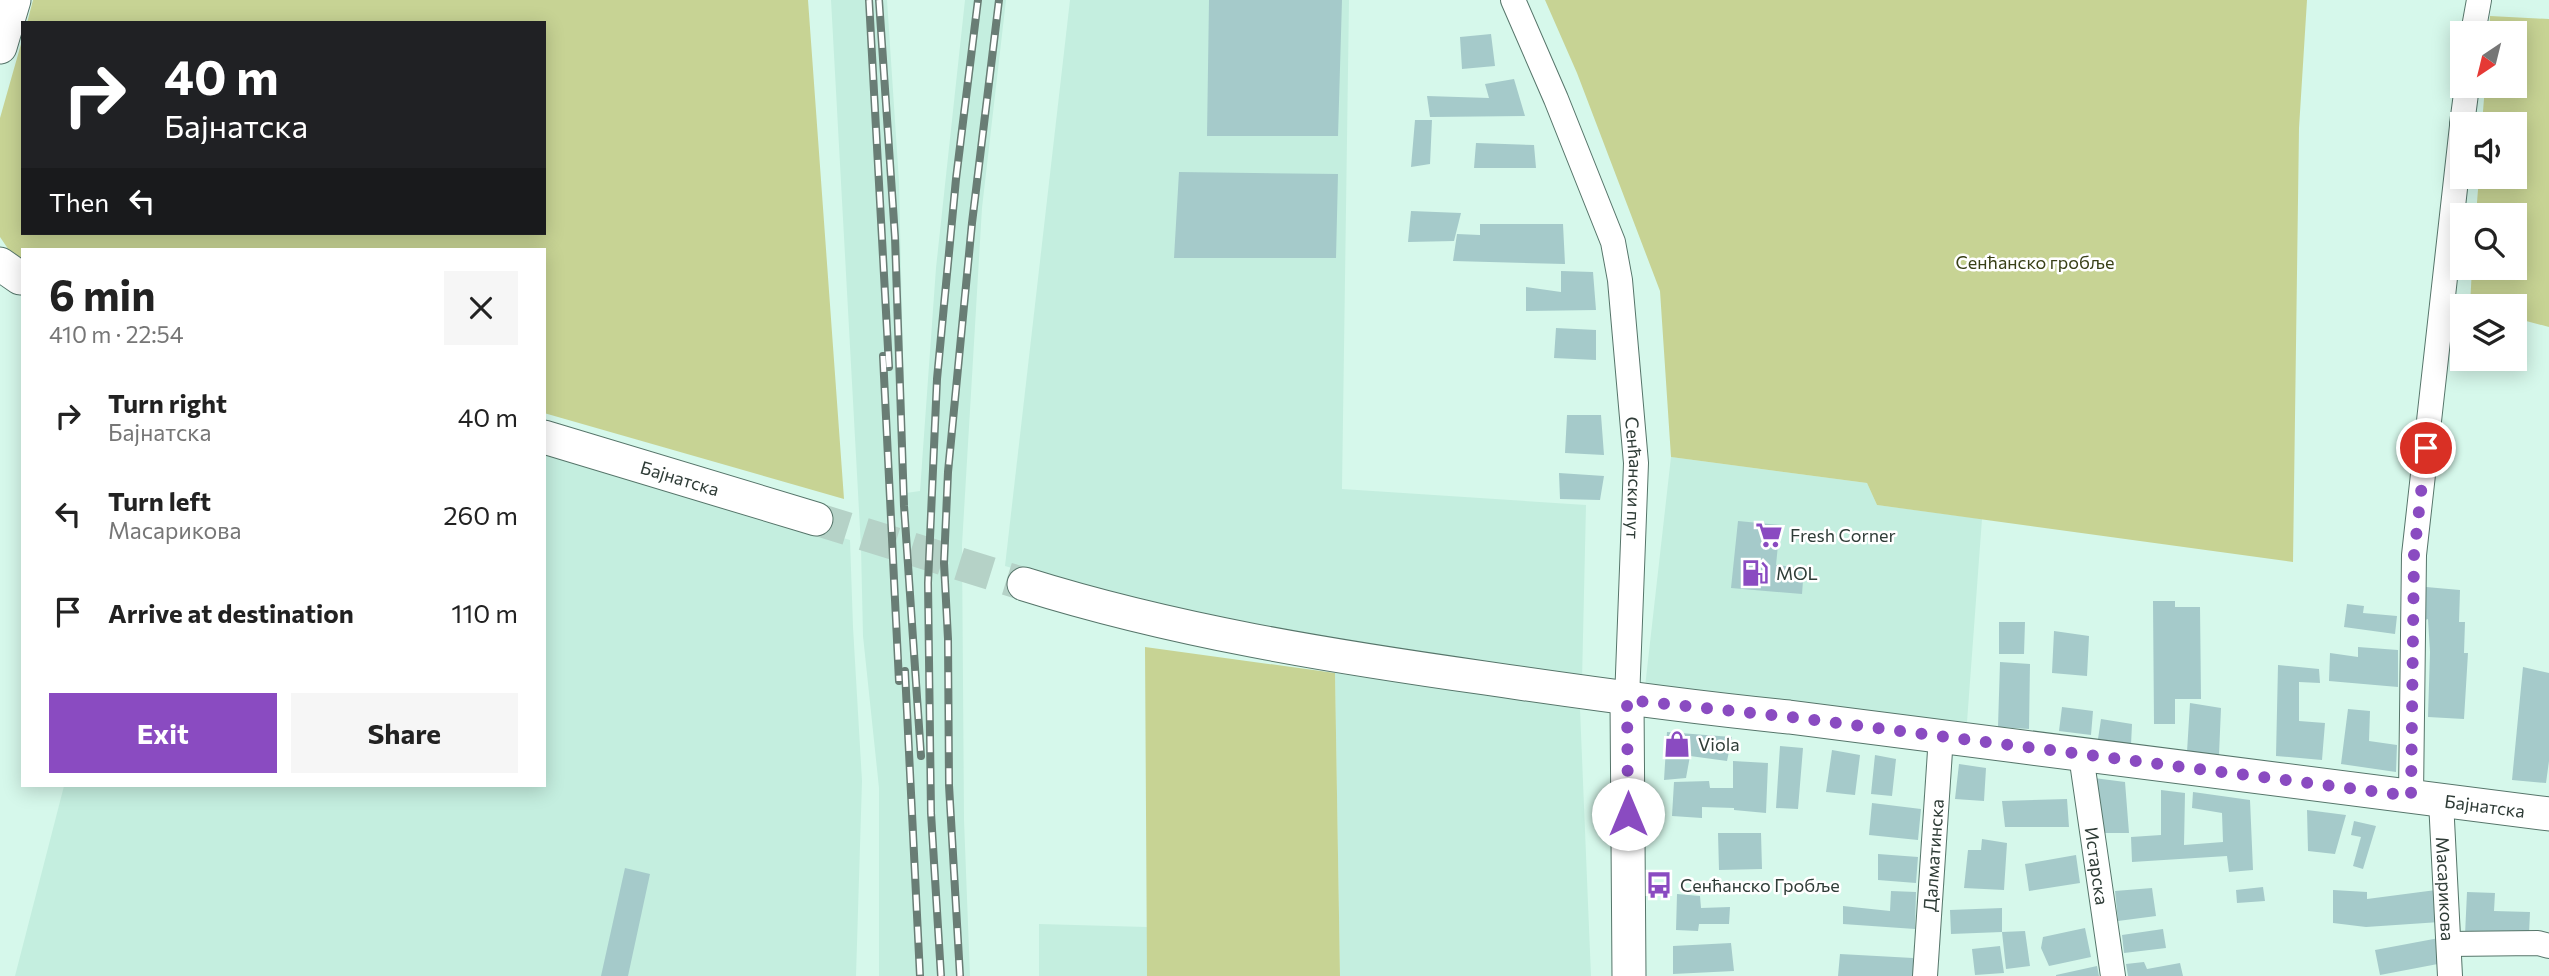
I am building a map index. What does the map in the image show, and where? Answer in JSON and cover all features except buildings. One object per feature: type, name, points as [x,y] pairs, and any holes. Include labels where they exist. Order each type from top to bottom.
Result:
[{"type":"main road","points":[[0,47],[14,0]]},
{"type":"main road","name":"Бајнатска","points":[[546,438],[817,519]]},
{"type":"main road","name":"Бајнатска","points":[[1024,584],[1095,606],[1333,655],[1627,700],[1941,736],[2549,814]]},
{"type":"main road","name":"Сенћански пут","points":[[1627,700],[1629,976]]},
{"type":"street","name":"Сенћански пут","points":[[1514,0],[1613,242],[1620,279],[1636,463],[1627,700]]},
{"type":"street","points":[[2475,21],[2479,0]]},
{"type":"street","name":"Масарикова","points":[[2450,976],[2449,944],[2426,798],[2414,555],[2455,189]]},
{"type":"street","name":"Далматинска","points":[[1925,976],[1941,736]]},
{"type":"street","name":"Истарска","points":[[2081,755],[2113,976]]},
{"type":"street","points":[[2449,944],[2538,943],[2549,946]]},
{"type":"shaded area","points":[[831,0],[887,0],[899,182],[906,493],[920,491],[936,268],[965,0],[1006,0],[982,208],[962,545],[964,820],[970,976],[879,976],[879,788],[863,636],[861,547]]},
{"type":"shaded area","points":[[1070,0],[1349,0],[1342,489],[1586,505],[1582,681],[1343,641],[1084,589],[1005,566]]},
{"type":"shaded area","points":[[546,454],[850,540],[862,781],[856,976],[15,976],[64,787],[546,787]]},
{"type":"shaded area","points":[[1671,457],[1867,483],[1877,505],[1982,519],[1967,722],[1645,687]]},
{"type":"shaded area","points":[[1335,673],[1580,709],[1591,976],[1340,976]]},
{"type":"shaded area","points":[[1039,924],[1147,927],[1147,976],[1039,976]]},
{"type":"green space","points":[[33,0],[808,0],[844,499],[546,414],[546,248],[21,248],[21,263],[17,262],[0,237],[0,118],[21,44],[21,235],[546,235],[546,21],[28,21]]},
{"type":"green space","name":"Сенћанско гробље","points":[[1545,0],[2307,0],[2299,128],[2293,562],[1877,505],[1867,483],[1671,457],[1660,291],[1577,73]]},
{"type":"green space","points":[[2490,16],[2549,19],[2549,327],[2527,321],[2527,294],[2471,294],[2471,280],[2527,280],[2527,203],[2477,203],[2478,189],[2527,189],[2527,112],[2483,112],[2484,98],[2527,98],[2527,21],[2490,21]]},
{"type":"green space","points":[[1145,647],[1335,673],[1340,976],[1147,976]]},
{"type":"tunnel","points":[[816,519],[1024,584]]},
{"type":"railway","points":[[869,0],[889,367]]},
{"type":"railway","points":[[879,0],[895,237],[904,506],[921,756]]},
{"type":"railway","points":[[941,976],[931,813],[928,583],[937,379],[956,179],[978,0]]},
{"type":"railway","points":[[960,976],[949,785],[948,639],[944,563],[948,472],[972,223],[999,0]]},
{"type":"railway","points":[[883,356],[899,681]]},
{"type":"railway","points":[[905,671],[920,976]]},
{"type":"place","name":"Fresh Corner","points":[[1769,535]]},
{"type":"place","name":"MOL","points":[[1755,573]]},
{"type":"place","name":"Viola","points":[[1677,744]]},
{"type":"place","name":"Сенћанско Гробље","points":[[1659,885]]},
{"type":"route","points":[[1628,814],[1627,700],[1790,717],[2411,796],[2414,555],[2426,448]]}]
